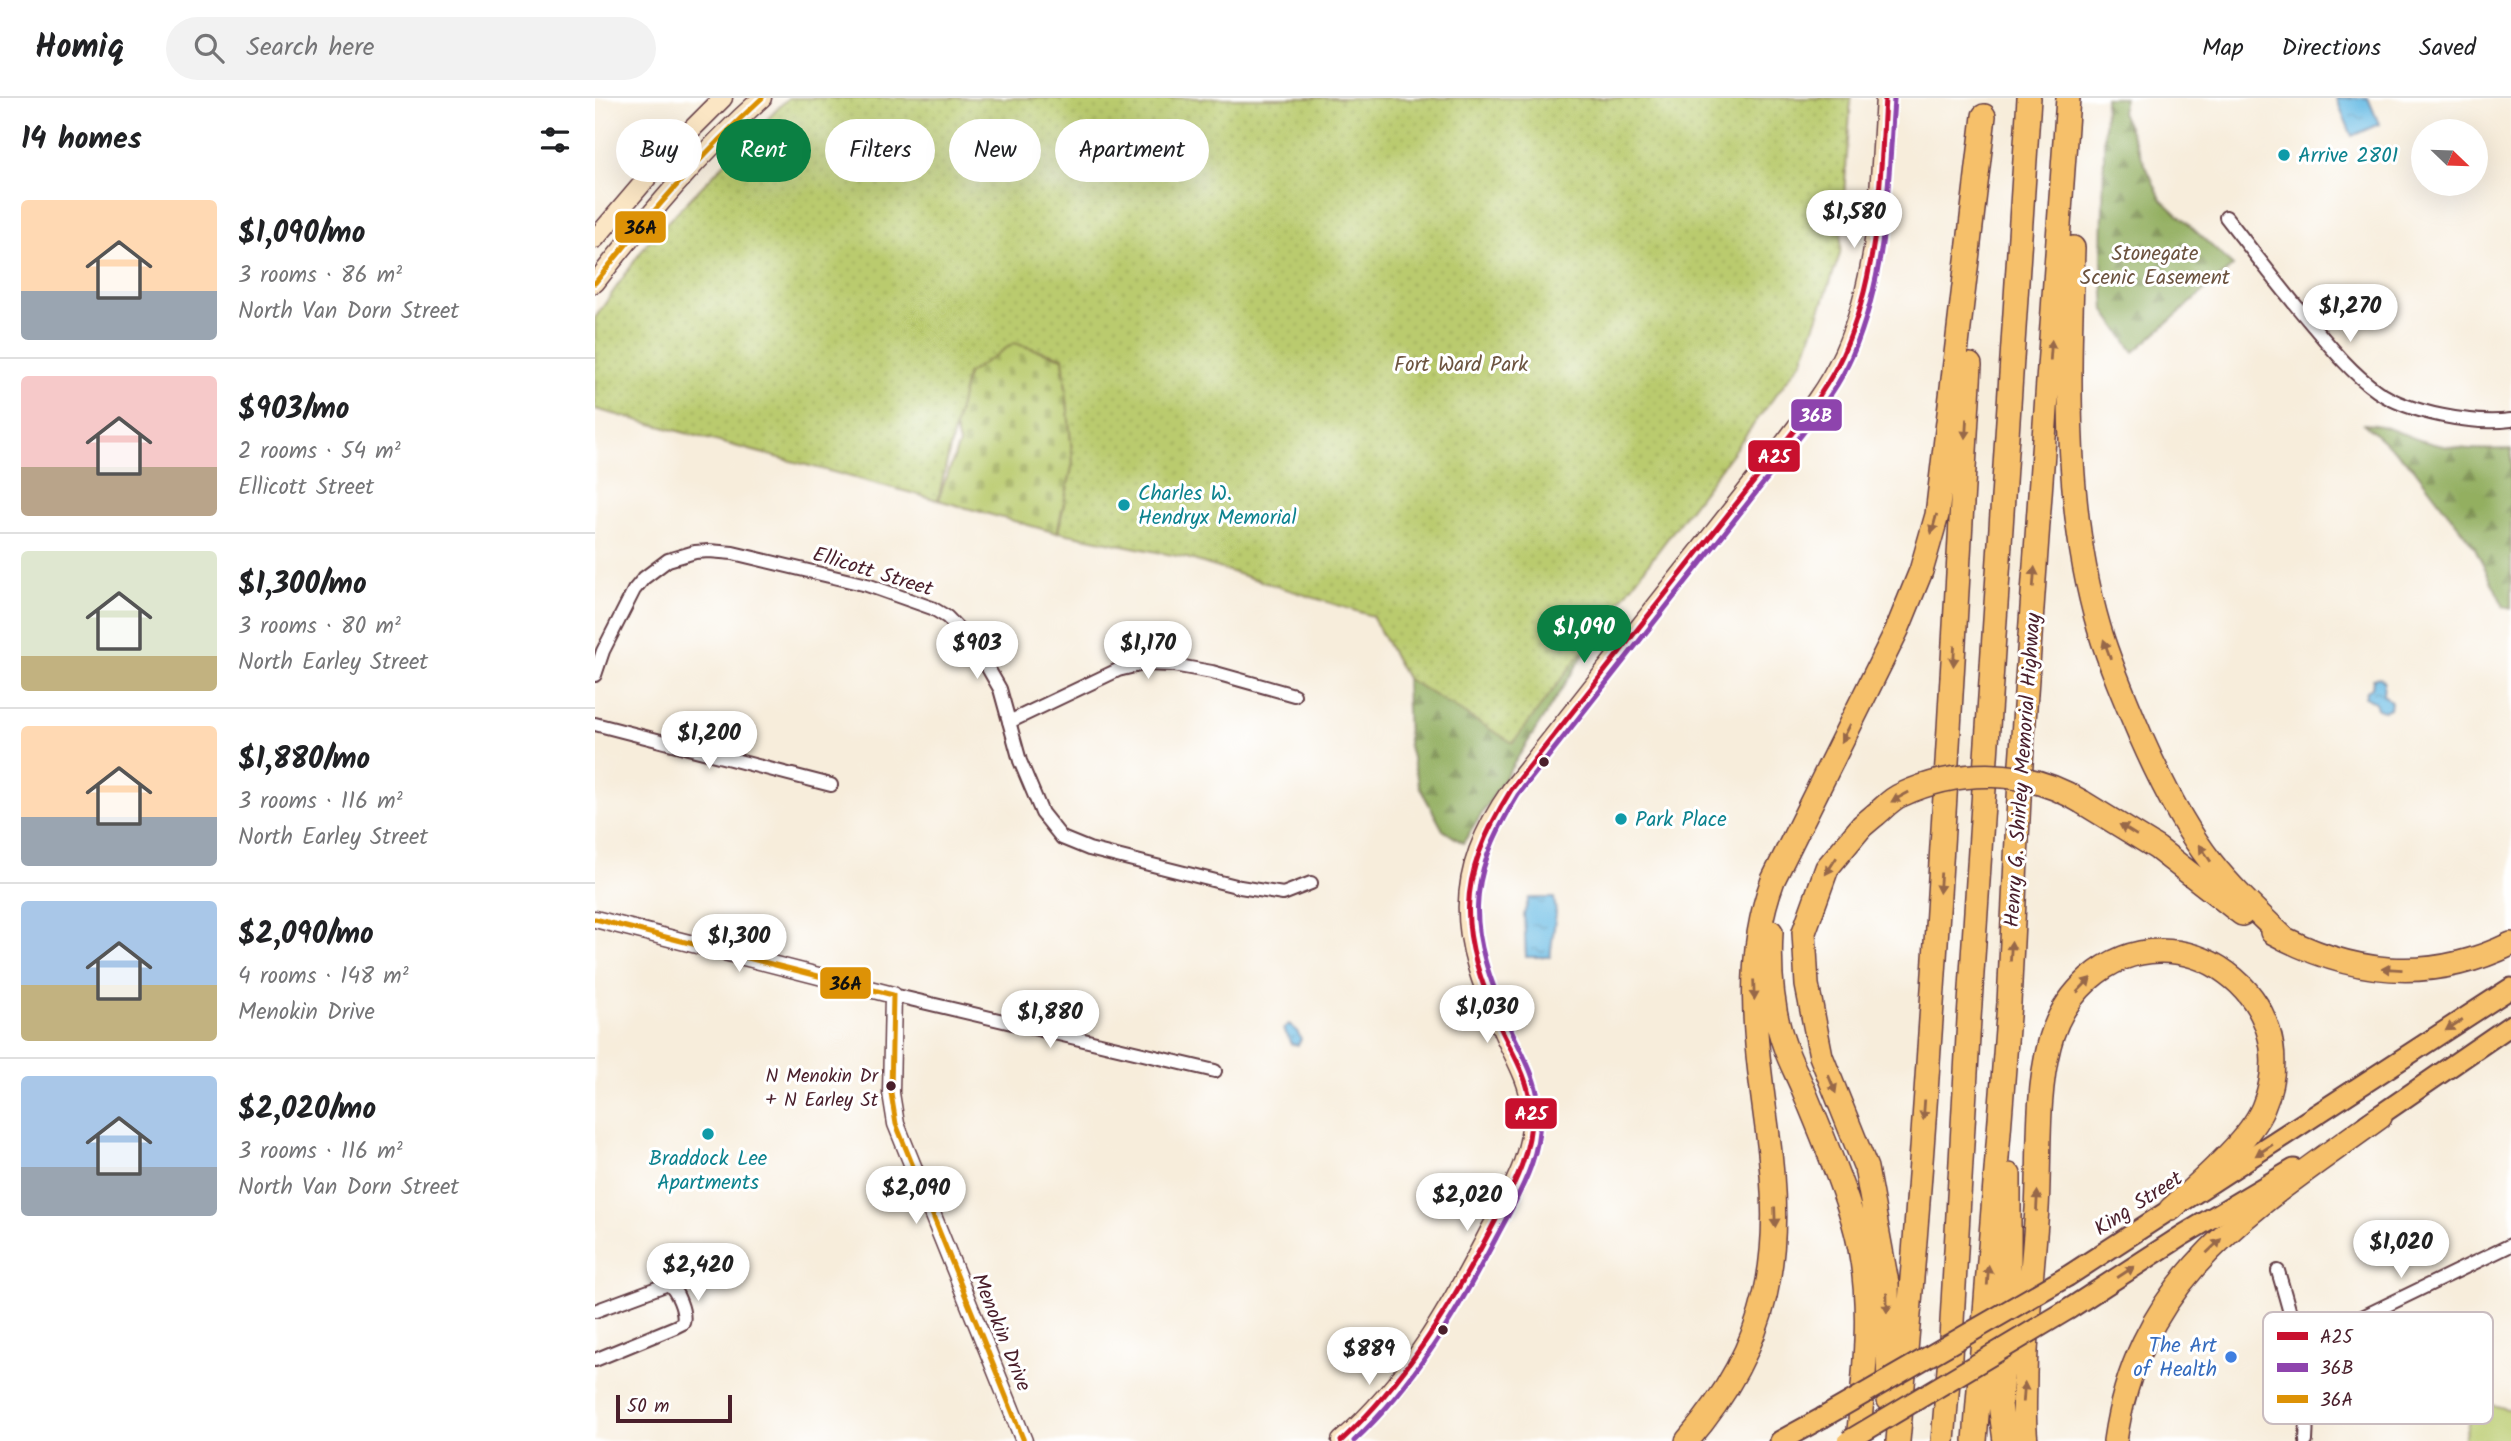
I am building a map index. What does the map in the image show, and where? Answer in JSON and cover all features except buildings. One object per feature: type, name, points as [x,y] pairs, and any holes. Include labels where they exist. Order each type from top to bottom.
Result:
[{"type":"highway","points":[[1943,1441],[2029,98]]},
{"type":"highway","name":"Henry G. Shirley Memorial Highway","points":[[1975,1441],[2009,1003],[2020,778],[2068,98]]},
{"type":"highway","points":[[2078,98],[2069,400],[2074,485],[2084,558],[2099,628],[2156,771],[2187,825],[2209,860],[2228,883],[2285,939]]},
{"type":"highway","points":[[1687,1441],[1723,1396],[1749,1347],[1767,1287],[1773,1255],[1774,1198],[1758,1062],[1754,970],[1761,918],[1785,853],[1897,629],[1921,571],[1937,514],[1984,107]]},
{"type":"highway","points":[[1898,1441],[1948,778],[1984,107]]},
{"type":"highway","points":[[1889,1441],[1887,1283],[1866,1168],[1821,1056],[1807,985],[1804,932],[1827,868],[1862,826],[1898,796],[1948,778],[2002,775],[2059,788],[2157,848],[2248,918],[2285,939],[2339,961],[2364,967],[2416,970],[2463,961],[2511,944]]},
{"type":"highway","points":[[1785,853],[1773,912],[1770,955],[1773,997],[1784,1046],[1853,1221],[1864,1276],[1868,1336],[1858,1441]]},
{"type":"highway","points":[[2026,1441],[2023,1418],[2026,1343],[2037,1208],[2043,1084],[2049,1044],[2057,1022],[2088,980],[2109,965],[2126,958],[2168,951],[2188,954],[2206,961],[2239,984],[2262,1012],[2273,1047],[2269,1088],[2263,1109],[2255,1123],[2214,1168],[2171,1209]]},
{"type":"highway","points":[[2005,1441],[2000,1404],[2009,1271],[2009,1003]]},
{"type":"highway","points":[[2115,1441],[2130,1374],[2161,1308],[2179,1282],[2260,1203],[2380,1116]]},
{"type":"main road","points":[[595,239],[671,149],[723,98]]},
{"type":"main road","points":[[595,283],[628,240],[688,172],[762,98]]},
{"type":"main road","points":[[1341,1441],[1391,1392],[1426,1344],[1484,1243],[1529,1147],[1532,1129],[1531,1104],[1526,1084],[1491,1008],[1475,967],[1471,947],[1468,898],[1476,855],[1496,811],[1511,790],[1778,451],[1834,370],[1853,329],[1869,276],[1876,231],[1885,98]]},
{"type":"main road","name":"King Street","points":[[1780,1441],[2068,1276],[2511,988]]},
{"type":"main road","points":[[1848,1441],[2069,1309],[2183,1235],[2380,1116],[2511,1025]]},
{"type":"street","points":[[2226,217],[2277,284],[2341,359],[2379,392],[2437,415],[2470,422],[2511,420]]},
{"type":"street","name":"Ellicott Street","points":[[595,675],[618,620],[643,578],[668,561],[695,552],[733,553],[867,585],[909,599],[947,617],[976,648],[1000,689],[1020,761],[1042,813],[1062,838],[1089,849],[1240,887],[1283,894],[1311,883]]},
{"type":"street","points":[[1009,722],[1118,670],[1143,664],[1173,665],[1212,672],[1294,695]]},
{"type":"street","points":[[595,724],[831,785]]},
{"type":"street","points":[[595,919],[893,995],[1215,1071]]},
{"type":"street","name":"Menokin Drive","points":[[893,995],[891,1093],[899,1133],[1024,1441]]},
{"type":"street","points":[[2373,1312],[2511,1245]]},
{"type":"street","points":[[2278,1271],[2290,1312]]},
{"type":"street","points":[[595,1311],[668,1284],[673,1287],[685,1316],[683,1322],[675,1327],[595,1360]]},
{"type":"green space","name":"Fort Ward Park","points":[[788,98],[1851,98],[1840,254],[1803,359],[1513,743],[1406,678],[1372,616],[1187,558],[1058,532],[1073,463],[1063,357],[1014,343],[967,374],[938,500],[595,409],[595,318],[647,243],[716,172],[716,182],[811,182],[811,119],[768,119]]},
{"type":"green space","name":"Stonegate Scenic Easement","points":[[2105,98],[2124,98],[2121,112],[2161,199],[2233,266],[2134,352],[2105,311],[2102,261]]},
{"type":"green space","points":[[1014,343],[1063,358],[1073,463],[1057,533],[938,500],[959,444],[952,417],[967,374],[995,351]]},
{"type":"green space","points":[[2364,424],[2455,448],[2511,449],[2511,609],[2504,607],[2475,548],[2413,467]]},
{"type":"green space","points":[[1618,601],[1463,843],[1443,830],[1419,786],[1408,742],[1406,678],[1372,616]]},
{"type":"green space","points":[[2493,1405],[2511,1410],[2511,1441],[2463,1441],[2468,1424],[2493,1424]]},
{"type":"water","points":[[2336,98],[2368,98],[2379,124],[2352,136]]},
{"type":"water","points":[[2379,677],[2384,681],[2383,694],[2391,702],[2390,708],[2384,711],[2377,709],[2375,702],[2365,697],[2367,691],[2372,688],[2373,679]]},
{"type":"water","points":[[1529,898],[1554,898],[1556,913],[1550,957],[1526,957],[1524,914]]},
{"type":"water","points":[[1289,1024],[1301,1039],[1298,1045],[1291,1044],[1284,1029]]},
{"type":"transit line","name":"36A","points":[[595,283],[675,188],[762,98]]},
{"type":"transit line","name":"A25","points":[[1341,1441],[1386,1393],[1442,1316],[1505,1202],[1519,1172],[1529,1140],[1530,1097],[1520,1067],[1487,994],[1470,935],[1471,880],[1479,852],[1511,790],[1796,428],[1837,366],[1854,325],[1871,262],[1879,197],[1885,98]]},
{"type":"transit line","name":"36B","points":[[1354,1441],[1397,1395],[1434,1346],[1521,1190],[1538,1140],[1540,1122],[1535,1083],[1495,991],[1479,934],[1477,908],[1480,882],[1488,855],[1518,795],[1803,433],[1842,376],[1864,325],[1879,262],[1894,99]]},
{"type":"transit line","name":"36A","points":[[595,919],[893,995]]},
{"type":"transit line","name":"36A","points":[[893,995],[891,1093],[896,1124],[1024,1441]]},
{"type":"place","name":"Arrive 2801","points":[[2284,155]]},
{"type":"place","name":"Charles W. Hendryx Memorial","points":[[1124,505]]},
{"type":"place","name":"Park Place","points":[[1621,819]]},
{"type":"place","name":"N Menokin Dr + N Earley St","points":[[891,1086]]},
{"type":"place","name":"Braddock Lee Apartments","points":[[708,1134]]},
{"type":"place","name":"The Art of Health","points":[[2231,1357]]}]
